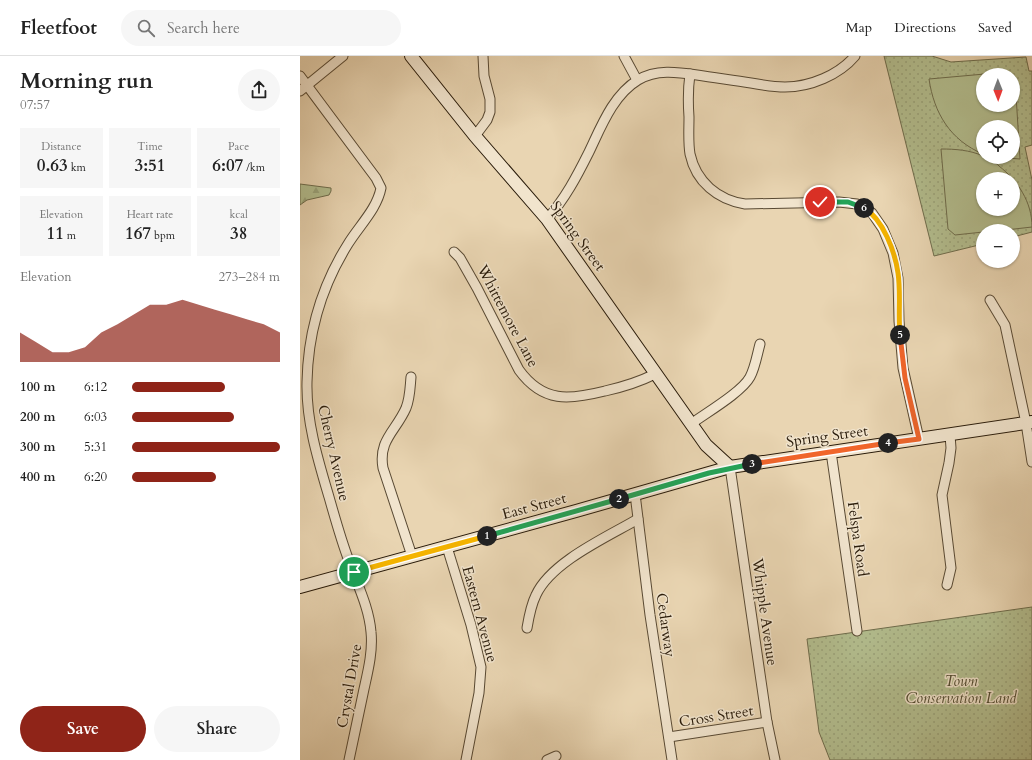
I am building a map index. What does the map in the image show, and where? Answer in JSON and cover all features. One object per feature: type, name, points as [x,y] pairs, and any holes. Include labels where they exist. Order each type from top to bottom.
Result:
[{"type":"main road","name":"Spring Street","points":[[411,56],[475,136],[547,219],[706,445],[730,467],[1029,423]]},
{"type":"main road","name":"Spring Street","points":[[706,445],[709,456],[709,473]]},
{"type":"main road","name":"East Street","points":[[300,587],[730,467]]},
{"type":"street","points":[[300,76],[303,88],[343,56]]},
{"type":"street","points":[[475,136],[487,120],[490,112],[490,99],[484,76],[484,56]]},
{"type":"street","points":[[624,56],[637,80]]},
{"type":"street","points":[[547,219],[573,183],[613,106],[637,80],[657,73],[690,74],[772,86],[796,86],[818,81],[844,66],[855,56]]},
{"type":"street","points":[[690,74],[690,154],[699,176],[712,191],[730,201],[745,204],[853,203],[868,210],[880,223],[891,248],[898,271],[899,321],[902,359],[919,439]]},
{"type":"street","name":"Cherry Avenue","points":[[303,88],[376,178],[380,186],[380,192],[376,202],[347,245],[327,282],[313,326],[304,369],[315,443],[336,522],[354,572]]},
{"type":"street","name":"Whittemore Lane","points":[[454,252],[460,258],[477,288],[519,370],[528,381],[539,389],[558,397],[579,397],[632,384],[655,374]]},
{"type":"street","points":[[990,300],[1004,323],[1029,423],[1032,462]]},
{"type":"street","points":[[691,424],[739,390],[747,382],[752,372],[760,344]]},
{"type":"street","points":[[411,377],[409,398],[406,409],[386,440],[382,453],[383,468],[412,556]]},
{"type":"street","points":[[947,585],[951,568],[942,495],[949,463],[950,434]]},
{"type":"street","name":"Felspa Road","points":[[831,452],[857,631]]},
{"type":"street","name":"Whipple Avenue","points":[[730,467],[774,760]]},
{"type":"street","name":"Cedarway","points":[[635,494],[650,615],[672,760]]},
{"type":"street","points":[[527,628],[536,594],[543,582],[553,572],[581,552],[638,519]]},
{"type":"street","name":"Eastern Avenue","points":[[447,547],[471,625],[481,668],[479,693],[466,760]]},
{"type":"street","name":"Crystal Drive","points":[[349,760],[369,665],[372,642],[370,620],[354,572]]},
{"type":"street","name":"Cross Street","points":[[669,737],[768,722]]},
{"type":"street","points":[[547,760],[556,756]]},
{"type":"green space","points":[[884,56],[932,56],[951,62],[1026,57],[1029,71],[1032,71],[1032,145],[1025,147],[1032,180],[1032,232],[1020,235],[1020,224],[976,224],[976,246],[934,256]]},
{"type":"green space","points":[[976,75],[976,112],[1017,112],[1018,120],[976,120],[976,150],[961,141],[946,124],[935,103],[929,79]]},
{"type":"green space","points":[[941,149],[968,151],[976,153],[976,164],[997,164],[1006,172],[976,172],[976,216],[1020,216],[1020,188],[1027,201],[1030,209],[1032,227],[1020,228],[1020,224],[976,224],[976,233],[955,235],[948,229]]},
{"type":"green space","points":[[300,184],[331,188],[331,191],[329,195],[307,200],[300,205]]},
{"type":"green space","name":"Town Conservation Land","points":[[1032,607],[1032,760],[830,760],[819,732],[807,639]]},
{"type":"route","points":[[354,572],[730,467],[919,439],[903,368],[899,321],[898,271],[889,243],[878,220],[865,208],[848,202],[820,202]]}]
